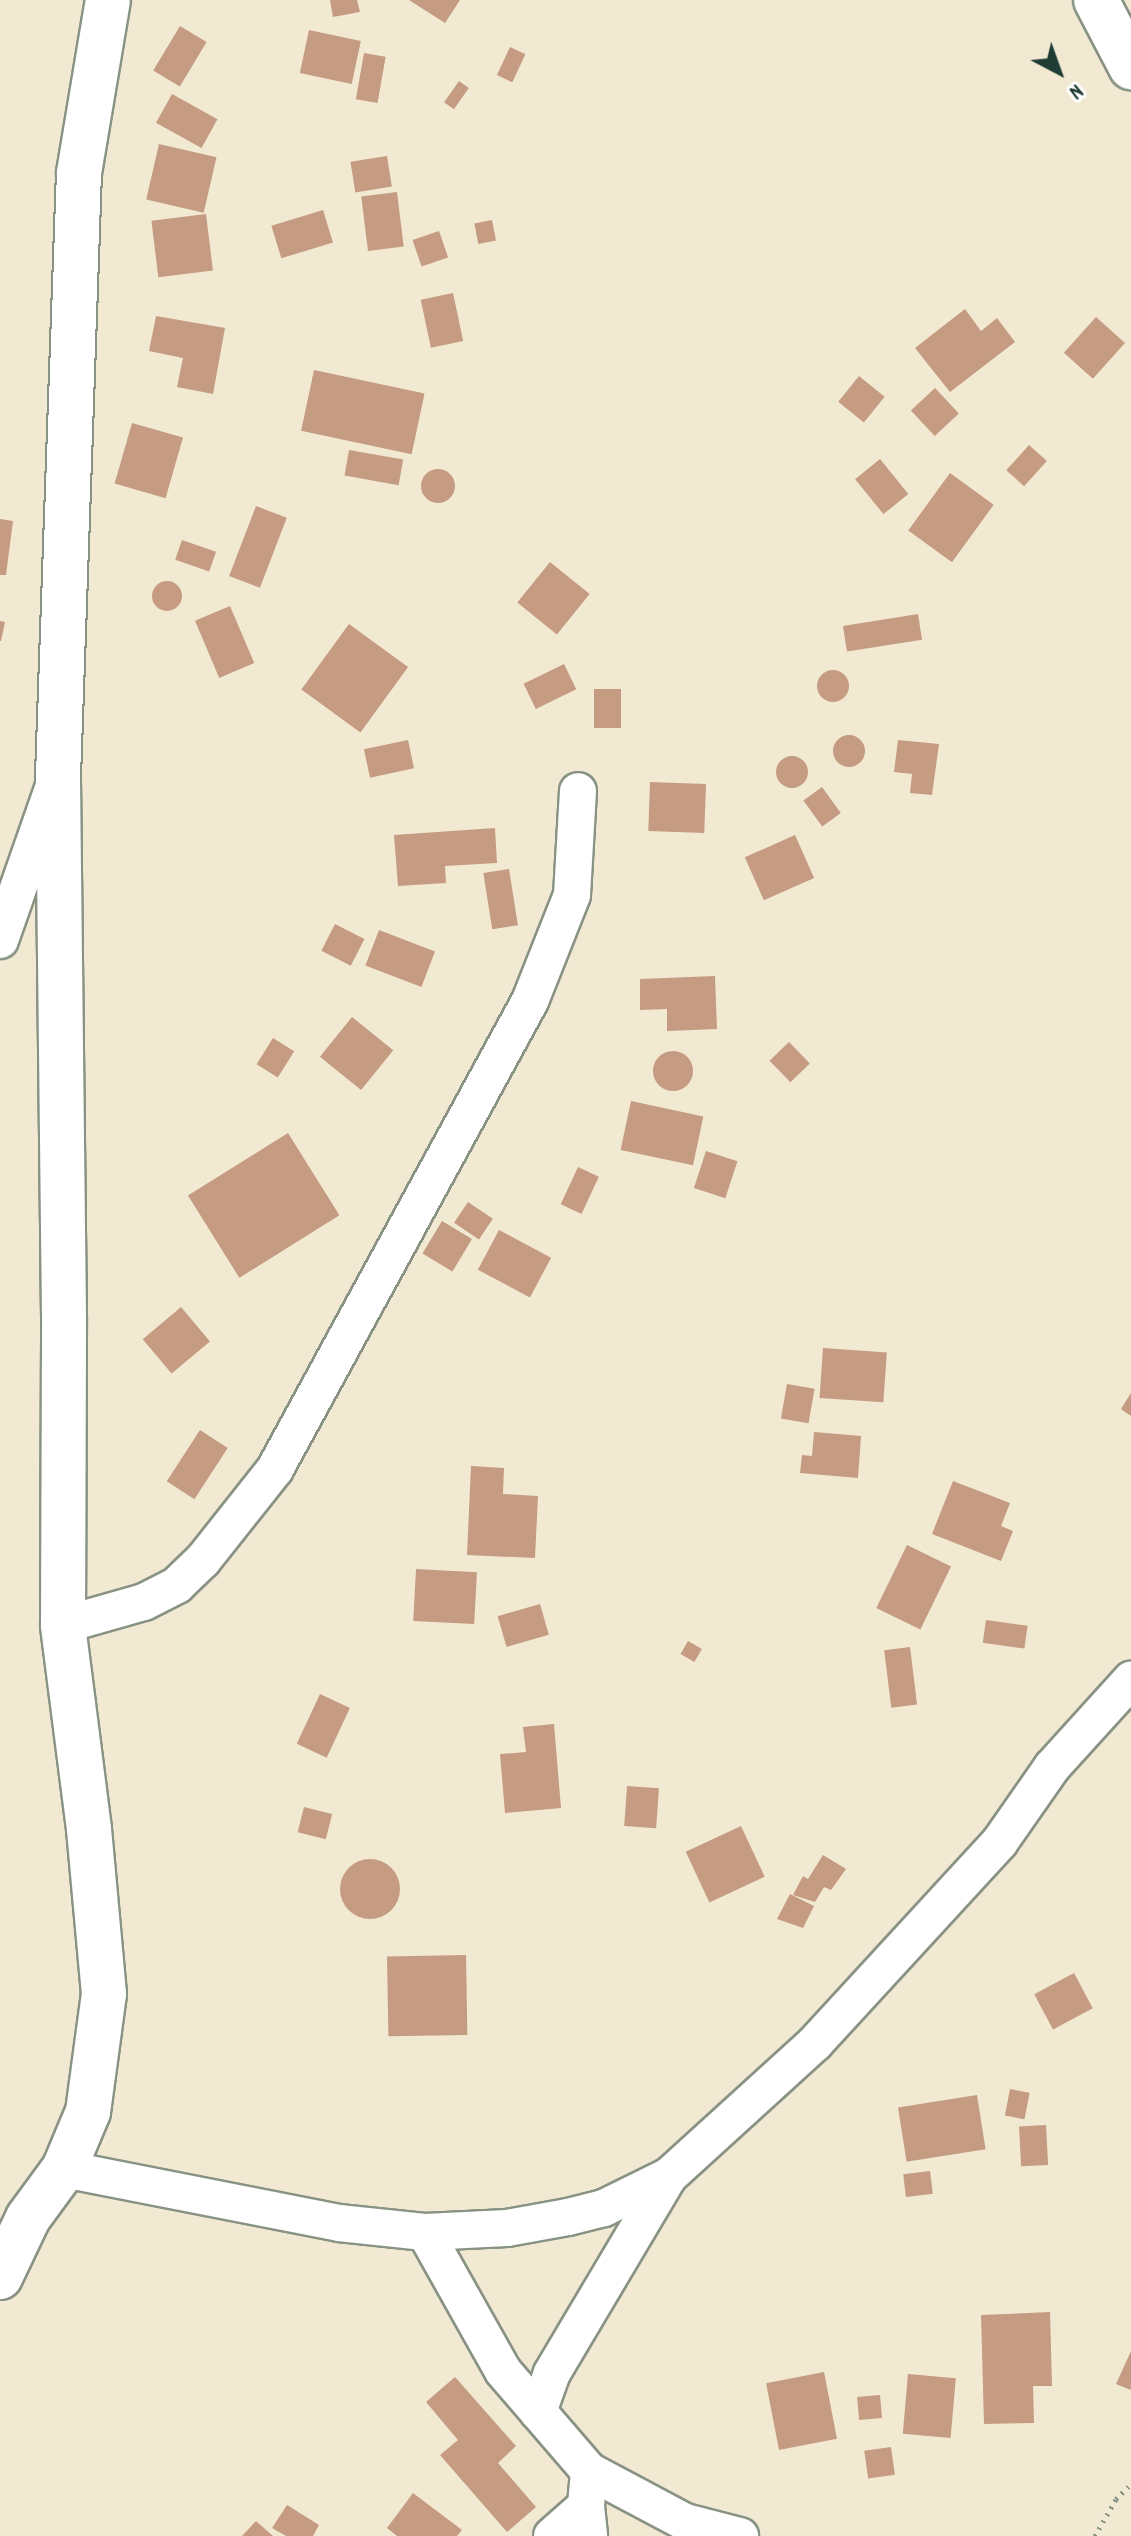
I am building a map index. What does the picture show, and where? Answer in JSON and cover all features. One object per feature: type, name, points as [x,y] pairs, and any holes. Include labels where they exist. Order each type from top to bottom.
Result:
[{"type":"street","points":[[0,2277],[14,2223],[64,2169],[88,2112],[104,1994],[89,1829],[63,1625],[64,1317],[58,776],[79,173],[108,0]]},
{"type":"street","points":[[1096,0],[1131,67]]},
{"type":"street","points":[[0,940],[58,776]]},
{"type":"street","points":[[63,1625],[144,1602],[177,1585],[203,1560],[275,1469],[530,1001],[572,895],[578,791]]},
{"type":"street","points":[[64,2169],[339,2223],[425,2232],[507,2228],[604,2208],[669,2176],[815,2043],[999,1843],[1052,1767],[1131,1680]]},
{"type":"street","points":[[538,2412],[552,2373],[669,2176]]},
{"type":"street","points":[[425,2232],[503,2371],[538,2412],[588,2504]]},
{"type":"street","points":[[552,2536],[588,2504]]},
{"type":"street","points":[[588,2504],[740,2536]]},
{"type":"path","points":[[1095,2536],[1116,2499],[1131,2484]]},
{"type":"building","points":[[330,0],[357,0],[360,12],[333,17]]},
{"type":"building","points":[[409,0],[460,0],[445,23]]},
{"type":"building","points":[[180,26],[207,42],[180,87],[153,71]]},
{"type":"building","points":[[309,30],[361,41],[352,84],[300,73]]},
{"type":"building","points":[[510,47],[525,54],[512,82],[497,75]]},
{"type":"building","points":[[364,53],[386,57],[378,103],[356,99]]},
{"type":"building","points":[[459,81],[469,88],[454,109],[444,102]]},
{"type":"building","points":[[172,94],[217,119],[201,148],[156,123]]},
{"type":"building","points":[[159,144],[216,157],[204,213],[146,200]]},
{"type":"building","points":[[387,156],[392,187],[355,192],[350,162]]},
{"type":"building","points":[[397,192],[404,247],[368,251],[361,196]]},
{"type":"building","points":[[323,210],[333,243],[281,258],[271,226]]},
{"type":"building","points":[[206,214],[213,271],[158,277],[151,221]]},
{"type":"building","points":[[492,220],[496,241],[478,244],[474,223]]},
{"type":"building","points":[[439,231],[448,257],[422,267],[413,240]]},
{"type":"building","points":[[453,293],[463,341],[431,348],[421,300]]},
{"type":"building","points":[[965,309],[981,331],[997,318],[1015,342],[950,392],[915,348]]},
{"type":"building","points":[[156,316],[225,328],[213,394],[177,387],[183,358],[149,351]]},
{"type":"building","points":[[1096,317],[1125,343],[1093,379],[1064,353]]},
{"type":"building","points":[[314,370],[425,393],[412,454],[301,431]]},
{"type":"building","points":[[859,376],[885,397],[864,422],[838,402]]},
{"type":"building","points":[[935,388],[959,414],[935,436],[911,411]]},
{"type":"building","points":[[132,423],[183,438],[166,498],[115,484]]},
{"type":"building","points":[[1029,445],[1047,461],[1024,486],[1006,470]]},
{"type":"building","points":[[349,450],[403,460],[399,485],[344,476]]},
{"type":"building","points":[[880,459],[908,494],[883,514],[855,479]]},
{"type":"building","points":[[438,469],[450,474],[455,486],[450,498],[438,503],[426,498],[421,486],[426,474]]},
{"type":"building","points":[[950,473],[994,505],[952,562],[908,530]]},
{"type":"building","points":[[256,506],[287,518],[260,588],[229,576]]},
{"type":"building","points":[[0,519],[13,521],[6,575],[0,575]]},
{"type":"building","points":[[182,540],[216,552],[209,572],[175,560]]},
{"type":"building","points":[[550,562],[590,594],[557,635],[517,602]]},
{"type":"building","points":[[167,581],[173,582],[181,590],[181,602],[173,610],[167,611],[161,610],[153,602],[152,596],[153,590],[161,582]]},
{"type":"building","points":[[230,606],[254,663],[219,678],[195,621]]},
{"type":"building","points":[[918,614],[922,640],[847,652],[843,626]]},
{"type":"building","points":[[0,621],[5,622],[1,641],[0,641]]},
{"type":"building","points":[[349,624],[408,667],[360,732],[301,690]]},
{"type":"building","points":[[564,664],[576,689],[536,709],[524,684]]},
{"type":"building","points":[[833,670],[845,674],[849,686],[845,698],[833,702],[821,698],[817,686],[821,674]]},
{"type":"building","points":[[594,689],[621,689],[621,728],[594,728]]},
{"type":"building","points":[[849,735],[860,740],[865,751],[860,762],[849,767],[838,762],[833,751],[838,740]]},
{"type":"building","points":[[408,740],[414,768],[370,778],[364,749]]},
{"type":"building","points":[[898,740],[939,744],[932,795],[910,793],[912,774],[894,772]]},
{"type":"building","points":[[792,756],[803,761],[808,772],[803,783],[792,788],[781,783],[776,772],[781,761]]},
{"type":"building","points":[[650,782],[706,784],[704,833],[648,831]]},
{"type":"building","points":[[822,787],[841,813],[822,826],[803,801]]},
{"type":"building","points":[[495,828],[497,863],[445,866],[446,883],[398,886],[394,835]]},
{"type":"building","points":[[795,835],[814,878],[764,900],[745,857]]},
{"type":"building","points":[[509,869],[518,925],[492,929],[483,873]]},
{"type":"building","points":[[335,924],[364,939],[351,966],[321,951]]},
{"type":"building","points":[[379,930],[435,952],[421,987],[365,965]]},
{"type":"building","points":[[715,976],[717,1029],[667,1031],[667,1009],[640,1010],[640,979]]},
{"type":"building","points":[[352,1017],[393,1050],[361,1090],[320,1057]]},
{"type":"building","points":[[273,1038],[294,1051],[278,1078],[257,1064]]},
{"type":"building","points":[[789,1042],[810,1064],[790,1082],[770,1061]]},
{"type":"building","points":[[673,1051],[687,1057],[693,1071],[687,1085],[673,1091],[659,1085],[653,1071],[659,1057]]},
{"type":"building","points":[[631,1101],[703,1116],[693,1165],[621,1150]]},
{"type":"building","points":[[288,1133],[339,1215],[239,1278],[188,1196]]},
{"type":"building","points":[[706,1151],[737,1161],[725,1198],[694,1188]]},
{"type":"building","points":[[578,1167],[599,1177],[582,1214],[561,1204]]},
{"type":"building","points":[[468,1202],[493,1219],[479,1240],[454,1223]]},
{"type":"building","points":[[442,1221],[472,1239],[452,1272],[422,1254]]},
{"type":"building","points":[[499,1230],[551,1258],[530,1297],[478,1270]]},
{"type":"building","points":[[181,1307],[210,1341],[172,1374],[143,1339]]},
{"type":"building","points":[[823,1348],[887,1352],[883,1402],[820,1398]]},
{"type":"building","points":[[787,1384],[815,1389],[808,1423],[781,1418]]},
{"type":"building","points":[[1131,1393],[1131,1416],[1121,1409]]},
{"type":"building","points":[[200,1430],[228,1448],[194,1499],[167,1481]]},
{"type":"building","points":[[814,1432],[861,1436],[858,1478],[800,1473],[802,1455],[812,1456]]},
{"type":"building","points":[[471,1466],[504,1468],[503,1494],[538,1496],[535,1558],[467,1555]]},
{"type":"building","points":[[953,1481],[1010,1503],[1001,1526],[1013,1531],[1001,1561],[932,1534]]},
{"type":"building","points":[[907,1545],[951,1566],[920,1629],[876,1608]]},
{"type":"building","points":[[416,1569],[477,1572],[474,1624],[413,1621]]},
{"type":"building","points":[[540,1604],[549,1635],[507,1647],[498,1616]]},
{"type":"building","points":[[986,1620],[1028,1626],[1024,1649],[983,1643]]},
{"type":"building","points":[[688,1641],[702,1649],[694,1662],[680,1654]]},
{"type":"building","points":[[910,1647],[917,1705],[891,1708],[884,1650]]},
{"type":"building","points":[[320,1694],[350,1708],[327,1758],[297,1744]]},
{"type":"building","points":[[554,1724],[561,1808],[505,1813],[500,1754],[526,1752],[523,1727]]},
{"type":"building","points":[[627,1786],[659,1788],[656,1828],[624,1826]]},
{"type":"building","points":[[304,1807],[332,1814],[326,1839],[298,1832]]},
{"type":"building","points":[[741,1826],[765,1877],[709,1903],[686,1852]]},
{"type":"building","points":[[823,1855],[846,1869],[831,1890],[824,1887],[815,1902],[793,1895],[803,1876],[808,1879]]},
{"type":"building","points":[[370,1859],[381,1861],[391,1868],[398,1878],[398,1900],[391,1910],[381,1917],[370,1919],[359,1917],[349,1910],[342,1900],[340,1889],[342,1878],[349,1868],[359,1861]]},
{"type":"building","points":[[790,1894],[814,1906],[803,1928],[777,1919]]},
{"type":"building","points":[[466,1955],[467,2035],[388,2036],[387,1956]]},
{"type":"building","points":[[1074,1973],[1093,2008],[1053,2029],[1034,1994]]},
{"type":"building","points":[[1010,2089],[1030,2093],[1024,2119],[1005,2116]]},
{"type":"building","points":[[977,2095],[986,2149],[907,2162],[898,2108]]},
{"type":"building","points":[[1046,2125],[1048,2165],[1021,2166],[1019,2126]]},
{"type":"building","points":[[930,2171],[933,2194],[906,2197],[903,2174]]},
{"type":"building","points":[[1050,2312],[1052,2386],[1033,2386],[1034,2423],[984,2424],[981,2315]]},
{"type":"building","points":[[1131,2351],[1131,2390],[1116,2384]]},
{"type":"building","points":[[824,2372],[837,2439],[779,2450],[766,2383]]},
{"type":"building","points":[[908,2374],[956,2378],[951,2438],[903,2434]]},
{"type":"building","points":[[455,2377],[516,2446],[498,2463],[536,2507],[507,2532],[440,2455],[458,2440],[426,2402]]},
{"type":"building","points":[[880,2395],[882,2418],[859,2420],[857,2397]]},
{"type":"building","points":[[891,2447],[895,2475],[868,2478],[864,2451]]},
{"type":"building","points":[[413,2493],[462,2530],[457,2536],[397,2536],[387,2528]]},
{"type":"building","points":[[287,2505],[319,2525],[313,2536],[286,2536],[272,2528]]},
{"type":"building","points":[[256,2521],[273,2536],[242,2536]]}]
